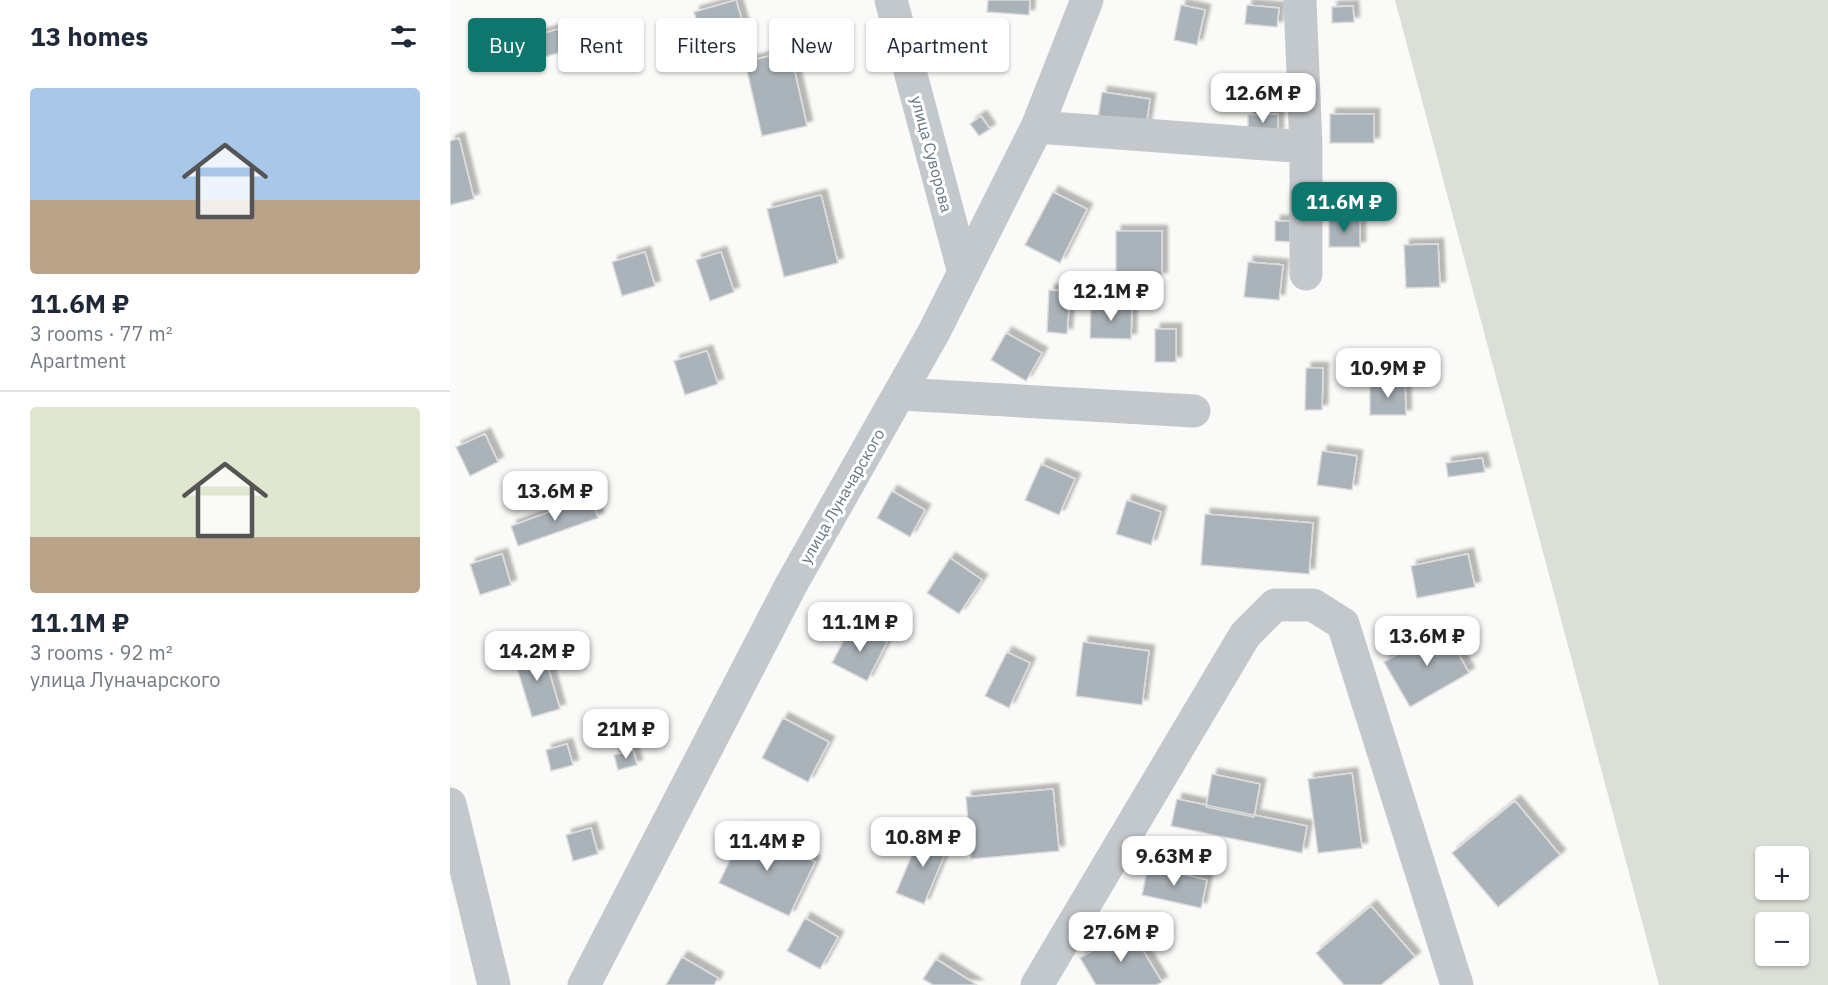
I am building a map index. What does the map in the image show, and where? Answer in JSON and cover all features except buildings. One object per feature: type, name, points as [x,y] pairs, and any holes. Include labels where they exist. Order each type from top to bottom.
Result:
[{"type":"street","name":"улица Суворова","points":[[891,0],[964,273]]},
{"type":"street","name":"улица Луначарского","points":[[584,985],[791,585],[901,394],[964,273],[1037,127],[1087,0]]},
{"type":"street","points":[[1300,0],[1306,147],[1306,274]]},
{"type":"street","points":[[1037,127],[1306,147]]},
{"type":"street","points":[[901,394],[1194,411]]},
{"type":"street","points":[[1037,985],[1245,634],[1275,605],[1313,605],[1342,624],[1457,985]]},
{"type":"street","points":[[450,804],[494,985]]},
{"type":"shaded area","points":[[1395,0],[1828,0],[1828,985],[1659,985]]}]
